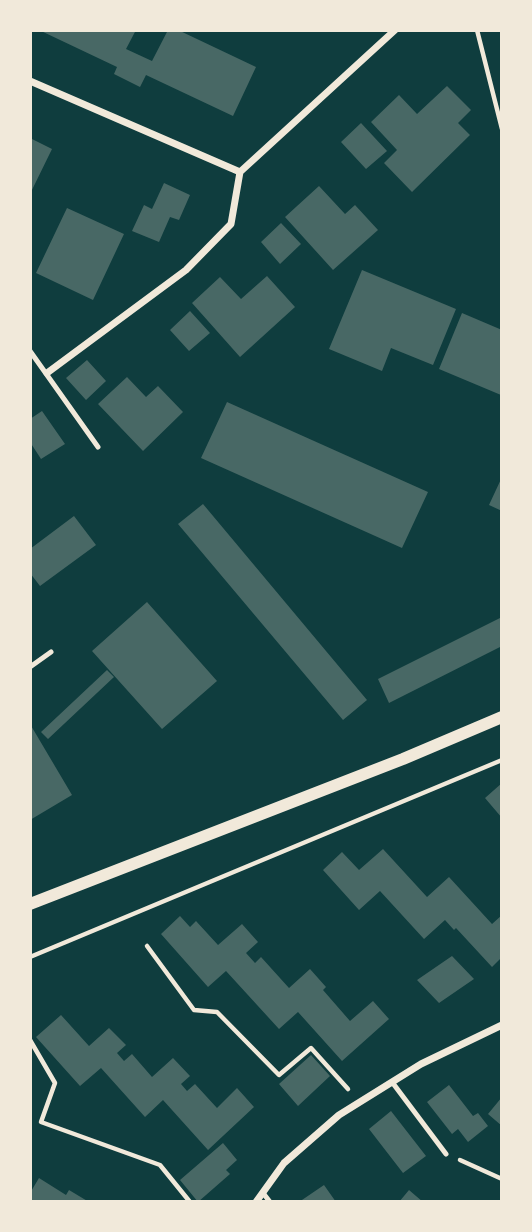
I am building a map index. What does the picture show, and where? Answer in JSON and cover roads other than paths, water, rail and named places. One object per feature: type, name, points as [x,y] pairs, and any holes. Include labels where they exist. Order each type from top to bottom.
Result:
[{"type":"street","points":[[47,373],[186,270],[231,224],[240,172],[396,30]]},
{"type":"street","points":[[30,81],[240,172]]},
{"type":"street","points":[[30,904],[403,759],[502,717]]},
{"type":"street","points":[[256,1202],[285,1163],[339,1115],[421,1063],[502,1025]]},
{"type":"lane","points":[[30,351],[98,447]]},
{"type":"lane","points":[[30,667],[51,652]]},
{"type":"lane","points":[[392,1082],[446,1154]]},
{"type":"lane","points":[[263,1193],[270,1202]]}]
